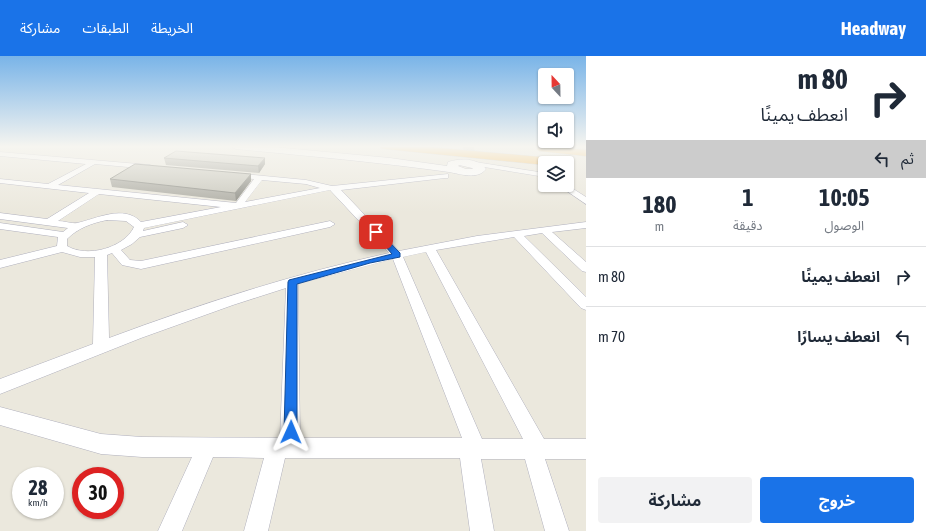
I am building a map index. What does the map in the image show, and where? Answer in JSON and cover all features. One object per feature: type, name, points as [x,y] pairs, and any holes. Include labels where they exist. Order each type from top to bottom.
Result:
[{"type":"street","points":[[50,186],[83,168]]},
{"type":"street","points":[[486,168],[538,179]]},
{"type":"street","points":[[496,168],[538,174]]},
{"type":"street","points":[[229,174],[306,182],[333,188],[398,255],[473,448],[482,531]]},
{"type":"street","points":[[137,230],[136,222],[130,219],[112,217],[96,219],[77,226],[65,235],[61,241],[63,248],[67,251],[76,253],[107,250],[125,244],[137,230],[238,206],[333,188],[352,188],[445,176]]},
{"type":"street","points":[[238,206],[260,177]]},
{"type":"street","points":[[0,181],[238,206]]},
{"type":"street","points":[[49,222],[98,192]]},
{"type":"street","points":[[572,192],[586,201]]},
{"type":"street","points":[[137,230],[314,197]]},
{"type":"street","points":[[0,216],[77,226]]},
{"type":"street","points":[[107,250],[126,263],[141,265],[330,224]]},
{"type":"street","points":[[0,387],[101,346],[292,282],[368,261],[429,248],[586,225]]},
{"type":"street","points":[[0,226],[65,235]]},
{"type":"street","points":[[544,230],[586,268]]},
{"type":"street","points":[[517,234],[586,305]]},
{"type":"street","points":[[0,264],[63,248]]},
{"type":"street","points":[[429,248],[535,448],[557,531]]},
{"type":"street","points":[[101,346],[107,250]]},
{"type":"street","points":[[256,531],[284,448],[292,282]]},
{"type":"street","points":[[0,416],[101,444],[142,447],[586,449]]},
{"type":"street","points":[[170,531],[207,447]]},
{"type":"building","points":[[128,168],[183,168],[251,174],[235,193],[110,179]]},
{"type":"route","points":[[291,432],[292,282],[368,261],[398,255],[376,232]]}]
